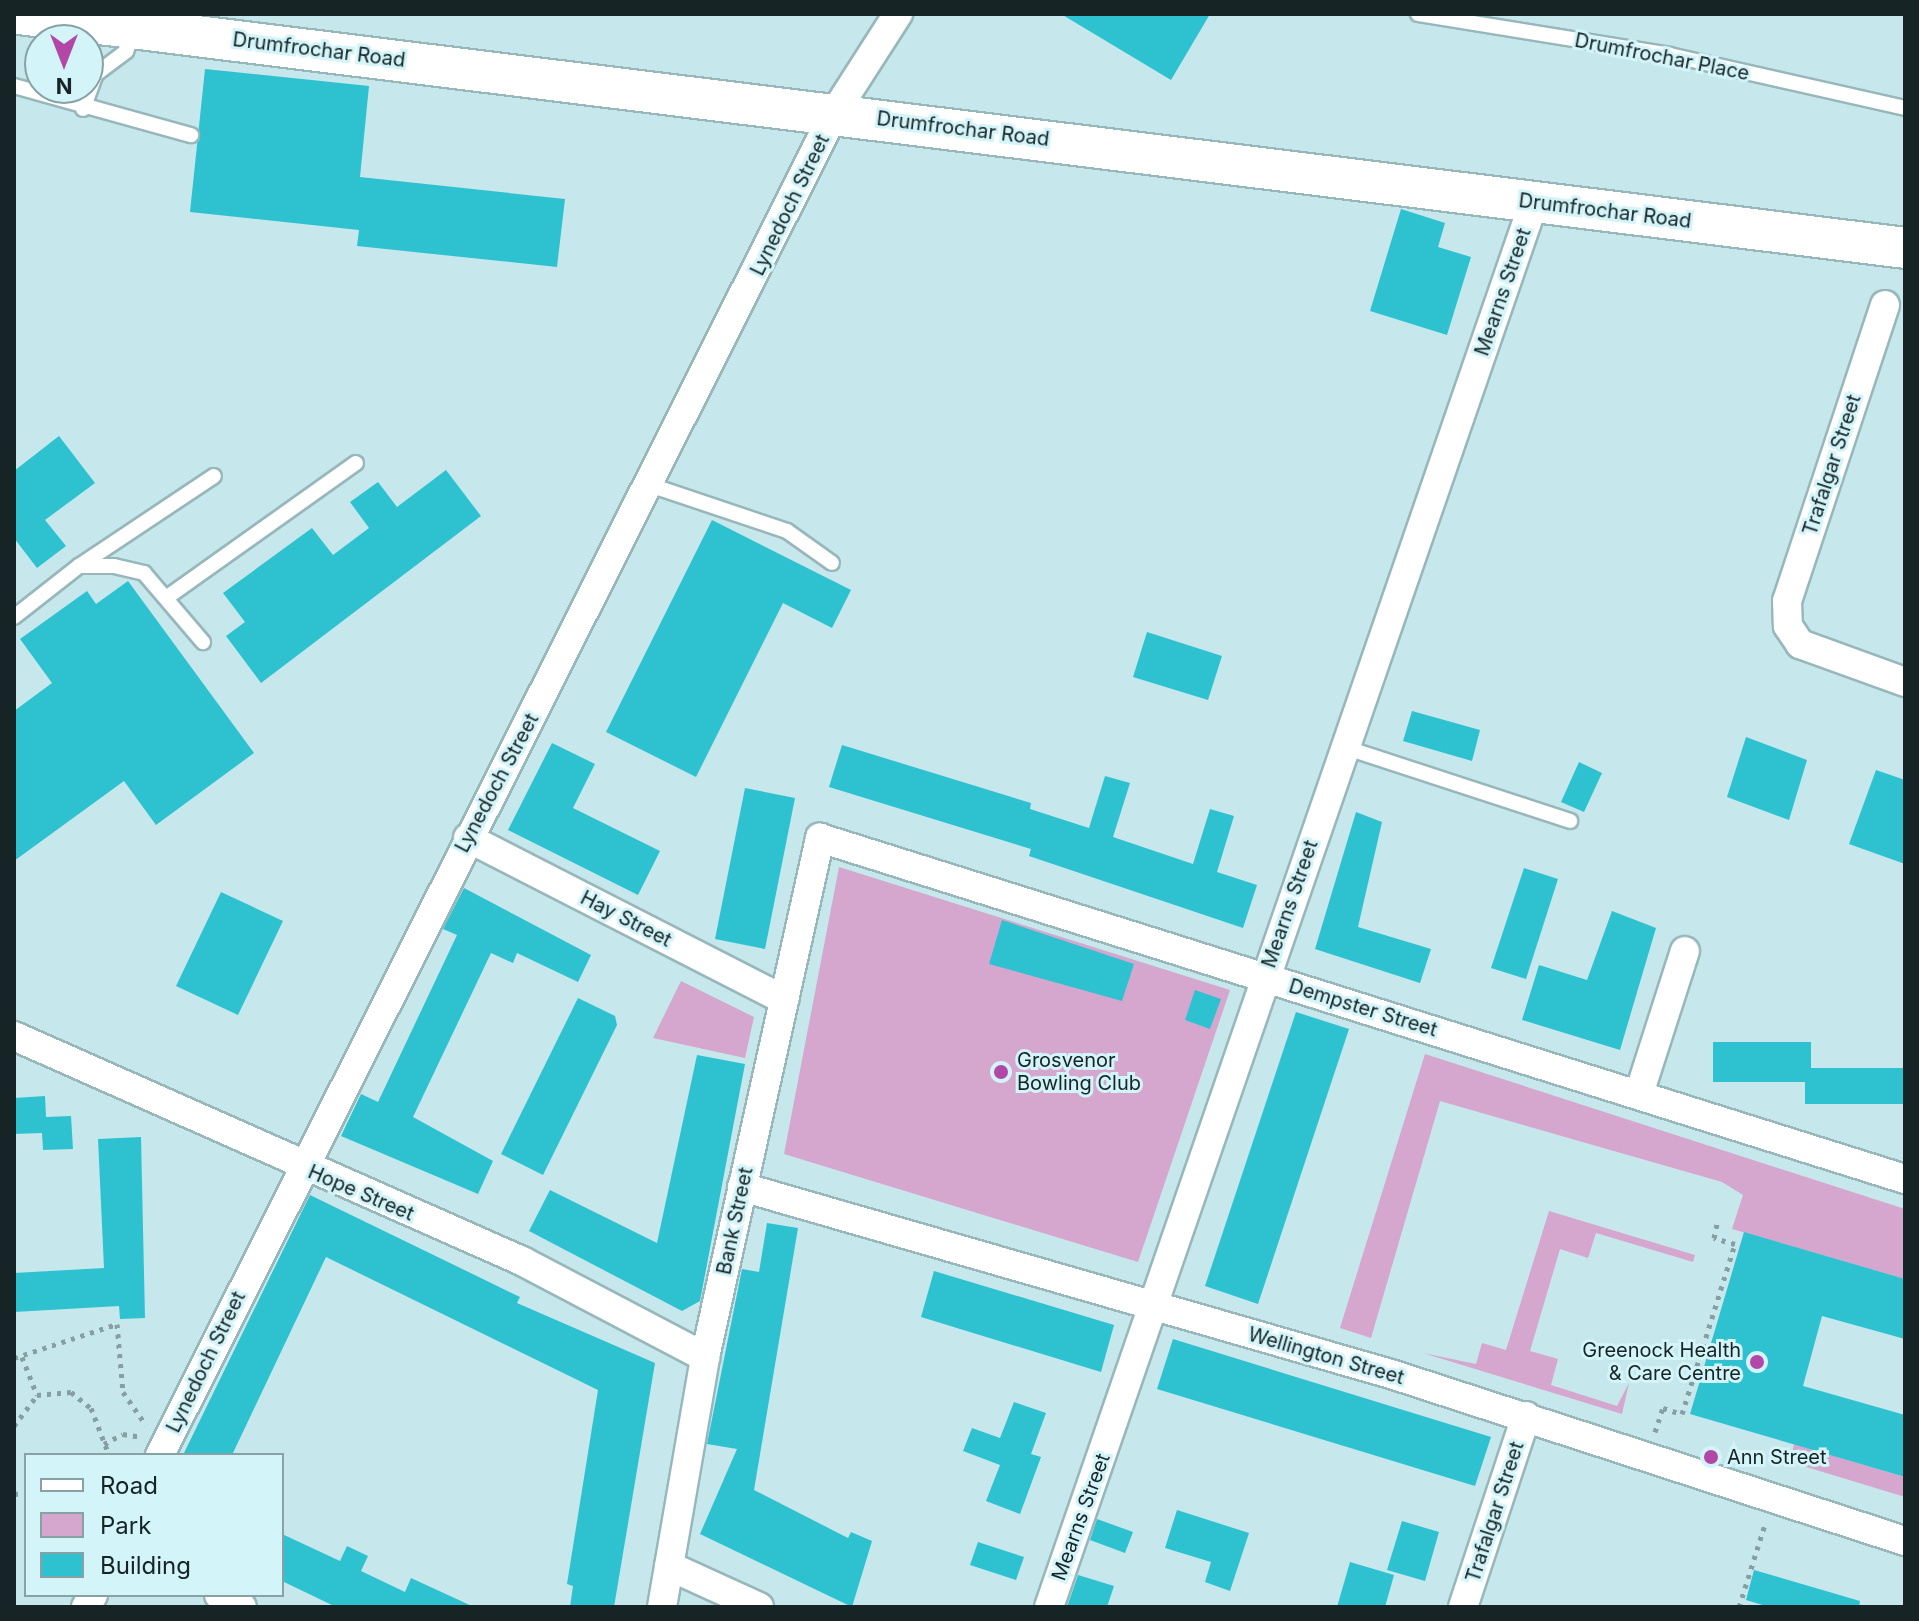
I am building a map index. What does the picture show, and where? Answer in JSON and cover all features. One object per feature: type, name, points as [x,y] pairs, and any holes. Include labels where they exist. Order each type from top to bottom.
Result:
[{"type":"main road","name":"Drumfrochar Road","points":[[19,14],[835,112],[1905,248]]},
{"type":"street","name":"Lynedoch Street","points":[[165,1445],[300,1168],[468,838],[653,486],[835,112],[898,14]]},
{"type":"street","name":"Mearns Street","points":[[1049,1607],[1156,1307],[1264,977],[1534,202]]},
{"type":"street","name":"Trafalgar Street","points":[[1885,305],[1787,601],[1788,626],[1800,644],[1905,682]]},
{"type":"street","name":"Hay Street","points":[[468,838],[784,1000]]},
{"type":"street","name":"Dempster Street","points":[[820,838],[1905,1179]]},
{"type":"street","name":"Bank Street","points":[[662,1607],[705,1357],[820,838]]},
{"type":"street","points":[[1639,1094],[1685,951]]},
{"type":"street","name":"Hope Street","points":[[14,1036],[300,1168],[522,1261],[705,1357]]},
{"type":"street","name":"Wellington Street","points":[[742,1187],[1526,1416],[1905,1541]]},
{"type":"street","name":"Trafalgar Street","points":[[1463,1607],[1526,1416]]},
{"type":"street","points":[[669,1566],[759,1607]]},
{"type":"street","points":[[223,1597],[242,1607]]},
{"type":"lane","name":"Drumfrochar Place","points":[[1418,14],[1670,55],[1905,108]]},
{"type":"lane","points":[[83,109],[96,74],[126,51],[136,28]]},
{"type":"lane","points":[[14,86],[83,109],[191,135]]},
{"type":"lane","points":[[166,598],[356,463]]},
{"type":"lane","points":[[14,617],[79,566],[214,476]]},
{"type":"lane","points":[[653,486],[787,531],[832,563]]},
{"type":"lane","points":[[79,566],[144,573],[203,642]]},
{"type":"lane","points":[[1344,747],[1570,821]]},
{"type":"path","points":[[1648,1457],[1663,1408],[1682,1414],[1735,1244],[1714,1238],[1717,1224]]},
{"type":"path","points":[[14,1358],[117,1324],[128,1405],[138,1420],[165,1445]]},
{"type":"path","points":[[22,1357],[37,1395]]},
{"type":"path","points":[[14,1426],[37,1395],[61,1390],[82,1397],[108,1453]]},
{"type":"path","points":[[104,1444],[132,1434],[165,1445]]},
{"type":"path","points":[[1739,1607],[1756,1549]]},
{"type":"green space","name":"Grosvenor Bowling Club","points":[[839,867],[1230,990],[1138,1262],[784,1154]]},
{"type":"green space","points":[[681,981],[754,1017],[745,1058],[653,1038]]},
{"type":"green space","points":[[1425,1054],[1905,1209],[1905,1279],[1732,1229],[1743,1195],[1722,1182],[1440,1101],[1371,1338],[1340,1328]]},
{"type":"green space","points":[[1549,1211],[1695,1255],[1693,1262],[1596,1233],[1588,1258],[1560,1249],[1530,1351],[1558,1359],[1551,1385],[1617,1406],[1629,1383],[1622,1414],[1423,1353],[1476,1364],[1482,1343],[1506,1350]]},
{"type":"green space","points":[[1794,1444],[1905,1477],[1905,1497],[1790,1462]]},
{"type":"building","points":[[1061,14],[1210,14],[1171,80]]},
{"type":"building","points":[[205,69],[369,86],[360,177],[565,199],[557,267],[357,246],[359,230],[190,212]]},
{"type":"building","points":[[1401,209],[1445,223],[1438,247],[1471,257],[1447,335],[1370,311]]},
{"type":"building","points":[[59,436],[95,483],[45,520],[66,546],[37,568],[14,538],[14,471]]},
{"type":"building","points":[[446,470],[481,516],[261,683],[226,636],[245,622],[223,593],[312,528],[333,555],[369,528],[350,502],[378,482],[397,507]]},
{"type":"building","points":[[712,520],[851,590],[832,628],[783,603],[696,777],[606,732]]},
{"type":"building","points":[[128,581],[254,753],[156,825],[124,781],[14,861],[14,711],[52,683],[20,639],[87,591],[96,604]]},
{"type":"building","points":[[1147,632],[1222,656],[1208,700],[1133,677]]},
{"type":"building","points":[[1412,711],[1480,730],[1472,761],[1403,741]]},
{"type":"building","points":[[1746,737],[1807,760],[1789,820],[1727,797]]},
{"type":"building","points":[[552,743],[595,764],[573,808],[660,851],[638,895],[508,830]]},
{"type":"building","points":[[842,745],[1031,803],[1030,809],[1089,828],[1105,776],[1130,783],[1113,837],[1193,864],[1210,809],[1234,816],[1217,872],[1257,885],[1243,928],[1029,856],[1031,849],[829,787]]},
{"type":"building","points":[[1579,762],[1602,773],[1584,812],[1561,802]]},
{"type":"building","points":[[1876,770],[1905,780],[1905,864],[1849,844]]},
{"type":"building","points":[[745,788],[795,798],[765,949],[715,939]]},
{"type":"building","points":[[1356,812],[1382,822],[1358,927],[1431,949],[1420,983],[1315,949]]},
{"type":"building","points":[[1524,868],[1558,879],[1526,979],[1491,968]]},
{"type":"building","points":[[464,888],[591,955],[578,982],[517,953],[513,963],[491,953],[413,1117],[493,1161],[478,1194],[341,1136],[361,1094],[378,1102],[457,935],[443,929]]},
{"type":"building","points":[[221,892],[283,921],[238,1015],[176,986]]},
{"type":"building","points":[[1612,911],[1656,928],[1620,1050],[1522,1020],[1539,965],[1587,980]]},
{"type":"building","points":[[1002,920],[1134,964],[1122,1001],[989,964]]},
{"type":"building","points":[[1195,990],[1221,999],[1210,1029],[1185,1020]]},
{"type":"building","points":[[578,998],[615,1016],[617,1025],[543,1175],[501,1154]]},
{"type":"building","points":[[1296,1012],[1349,1029],[1258,1304],[1205,1286]]},
{"type":"building","points":[[1713,1042],[1811,1042],[1811,1068],[1905,1068],[1905,1104],[1805,1104],[1805,1082],[1713,1082]]},
{"type":"building","points":[[697,1055],[745,1064],[700,1301],[682,1311],[529,1231],[550,1190],[657,1243]]},
{"type":"building","points":[[45,1096],[46,1117],[71,1116],[73,1149],[43,1150],[42,1133],[14,1134],[14,1098]]},
{"type":"building","points":[[141,1137],[145,1318],[120,1319],[119,1306],[14,1312],[14,1273],[104,1268],[98,1139]]},
{"type":"building","points":[[310,1195],[520,1297],[517,1303],[655,1363],[614,1607],[570,1607],[573,1586],[567,1584],[598,1390],[326,1257],[233,1453],[184,1453]]},
{"type":"building","points":[[767,1223],[798,1228],[754,1490],[848,1538],[851,1532],[872,1541],[852,1607],[700,1534],[737,1449],[707,1444],[742,1269],[759,1272]]},
{"type":"building","name":"Greenock Health & Care Centre","points":[[1744,1232],[1905,1279],[1905,1339],[1822,1316],[1803,1386],[1905,1415],[1905,1477],[1690,1414]]},
{"type":"building","points":[[934,1271],[1114,1325],[1101,1372],[921,1317]]},
{"type":"building","points":[[1173,1339],[1491,1437],[1475,1486],[1157,1389]]},
{"type":"building","points":[[1014,1402],[1046,1413],[1031,1454],[1041,1457],[1020,1514],[986,1501],[1000,1465],[963,1451],[972,1428],[1000,1438]]},
{"type":"building","points":[[1177,1510],[1249,1533],[1230,1591],[1205,1582],[1211,1562],[1165,1548]]},
{"type":"building","points":[[1097,1519],[1133,1532],[1125,1553],[1090,1540]]},
{"type":"building","points":[[1402,1521],[1439,1532],[1425,1581],[1387,1570]]},
{"type":"building","points":[[284,1535],[340,1561],[347,1546],[368,1556],[361,1571],[405,1592],[411,1578],[474,1607],[336,1607],[284,1582]]},
{"type":"building","points":[[978,1542],[1024,1557],[1016,1580],[970,1565]]},
{"type":"building","points":[[1350,1562],[1394,1575],[1385,1607],[1337,1607]]},
{"type":"building","points":[[1754,1570],[1860,1601],[1859,1607],[1769,1607],[1746,1600]]},
{"type":"building","points":[[1078,1575],[1114,1586],[1107,1607],[1067,1607]]},
{"type":"place","name":"Grosvenor Bowling Club","points":[[1001,1072]]},
{"type":"place","name":"Greenock Health & Care Centre","points":[[1757,1362]]},
{"type":"place","name":"Ann Street","points":[[1711,1457]]}]
